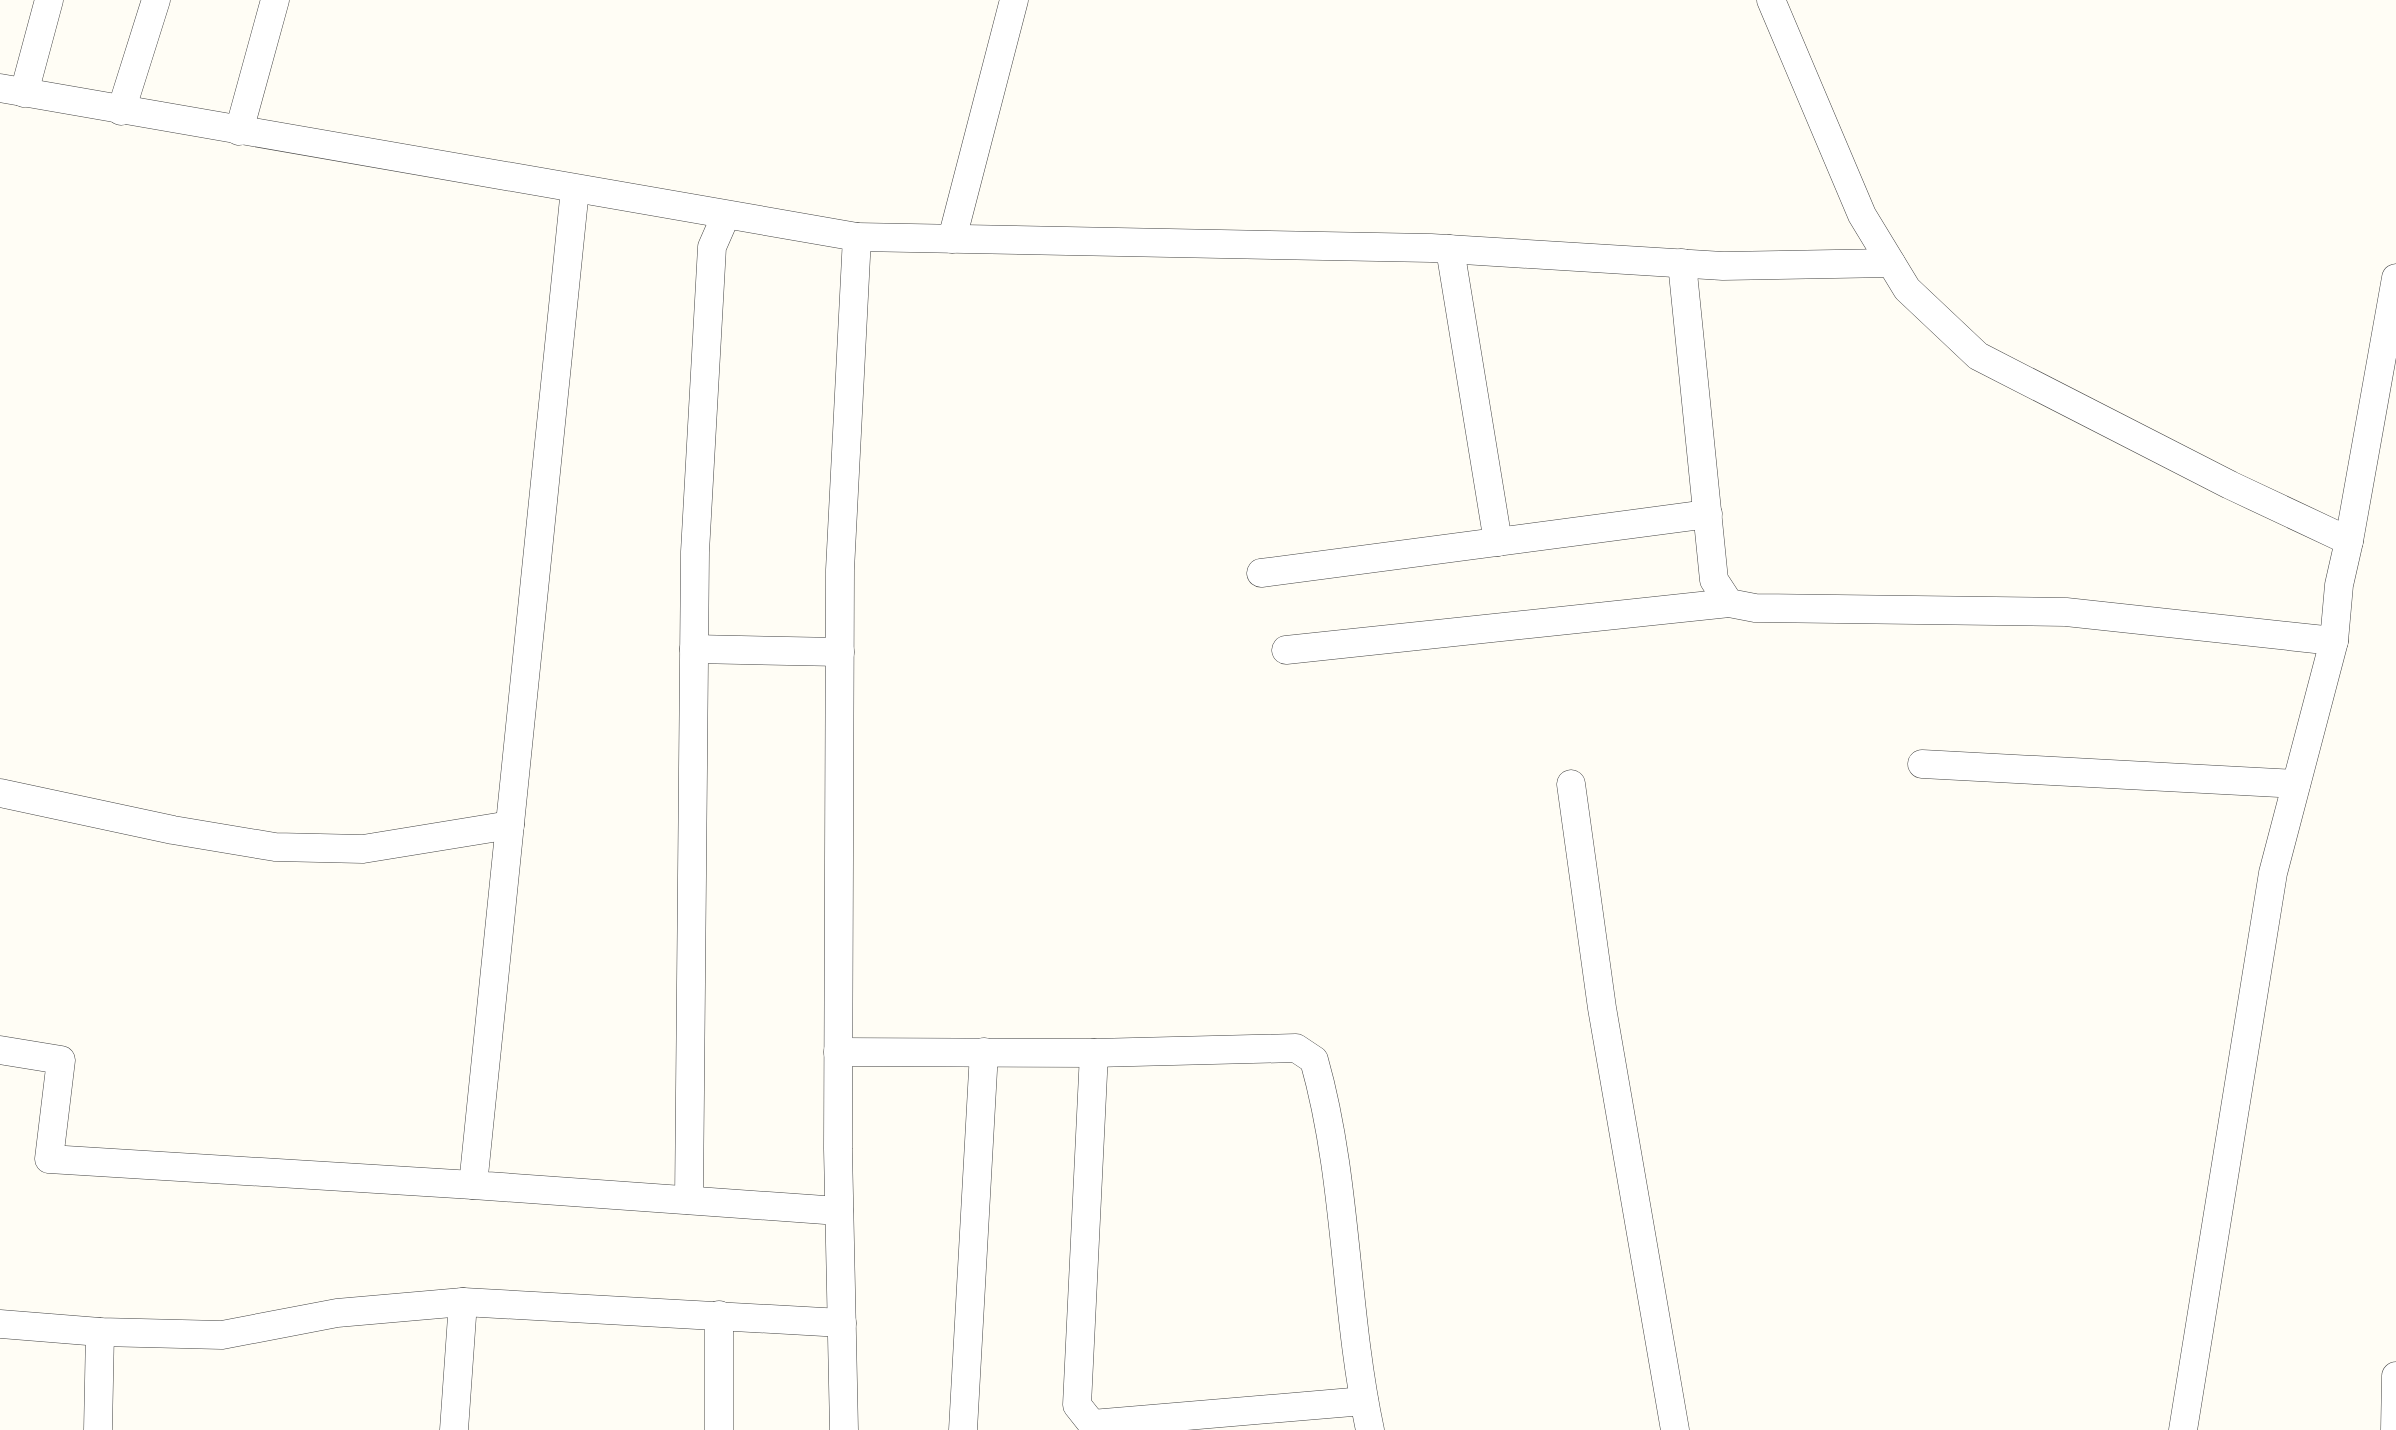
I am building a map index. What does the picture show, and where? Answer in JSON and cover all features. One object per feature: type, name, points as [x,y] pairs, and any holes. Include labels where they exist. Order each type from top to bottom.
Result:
[{"type":"street","points":[[49,0],[12,91],[857,237],[1450,249],[1723,266],[1891,263]]},
{"type":"street","points":[[121,111],[156,0]]},
{"type":"street","points":[[239,131],[275,0]]},
{"type":"street","points":[[952,239],[1014,0]]},
{"type":"street","points":[[1770,0],[1862,215],[1907,289],[1978,356],[2230,485],[2349,541]]},
{"type":"street","points":[[473,1185],[575,189]]},
{"type":"street","points":[[689,1200],[695,552],[712,247],[726,215]]},
{"type":"street","points":[[844,1430],[839,1211],[838,1052],[840,570],[857,237]]},
{"type":"street","points":[[1450,249],[1498,542]]},
{"type":"street","points":[[1682,263],[1714,580],[1729,603]]},
{"type":"street","points":[[2183,1430],[2273,873],[2334,641],[2339,585],[2349,541],[2396,278]]},
{"type":"street","points":[[1261,573],[1708,514]]},
{"type":"street","points":[[1286,650],[1729,603],[1755,608],[2066,612],[2334,641]]},
{"type":"street","points":[[694,649],[840,652]]},
{"type":"street","points":[[1922,764],[2296,784]]},
{"type":"street","points":[[1571,784],[1602,1008],[1675,1430]]},
{"type":"street","points":[[0,793],[173,830],[275,847],[363,848],[510,825]]},
{"type":"street","points":[[838,1052],[1094,1053],[1296,1048],[1314,1060],[1324,1094],[1340,1206],[1352,1321],[1370,1430]]},
{"type":"street","points":[[0,1050],[61,1060],[49,1159],[473,1185],[839,1211]]},
{"type":"street","points":[[964,1430],[984,1052]]},
{"type":"street","points":[[1094,1053],[1077,1405],[1084,1416],[1092,1424],[1364,1401]]},
{"type":"street","points":[[0,1324],[100,1332],[222,1336],[337,1313],[463,1302],[842,1322]]},
{"type":"street","points":[[454,1430],[463,1302]]},
{"type":"street","points":[[719,1315],[719,1430]]},
{"type":"street","points":[[98,1430],[100,1332]]},
{"type":"street","points":[[2395,1430],[2396,1376]]}]
